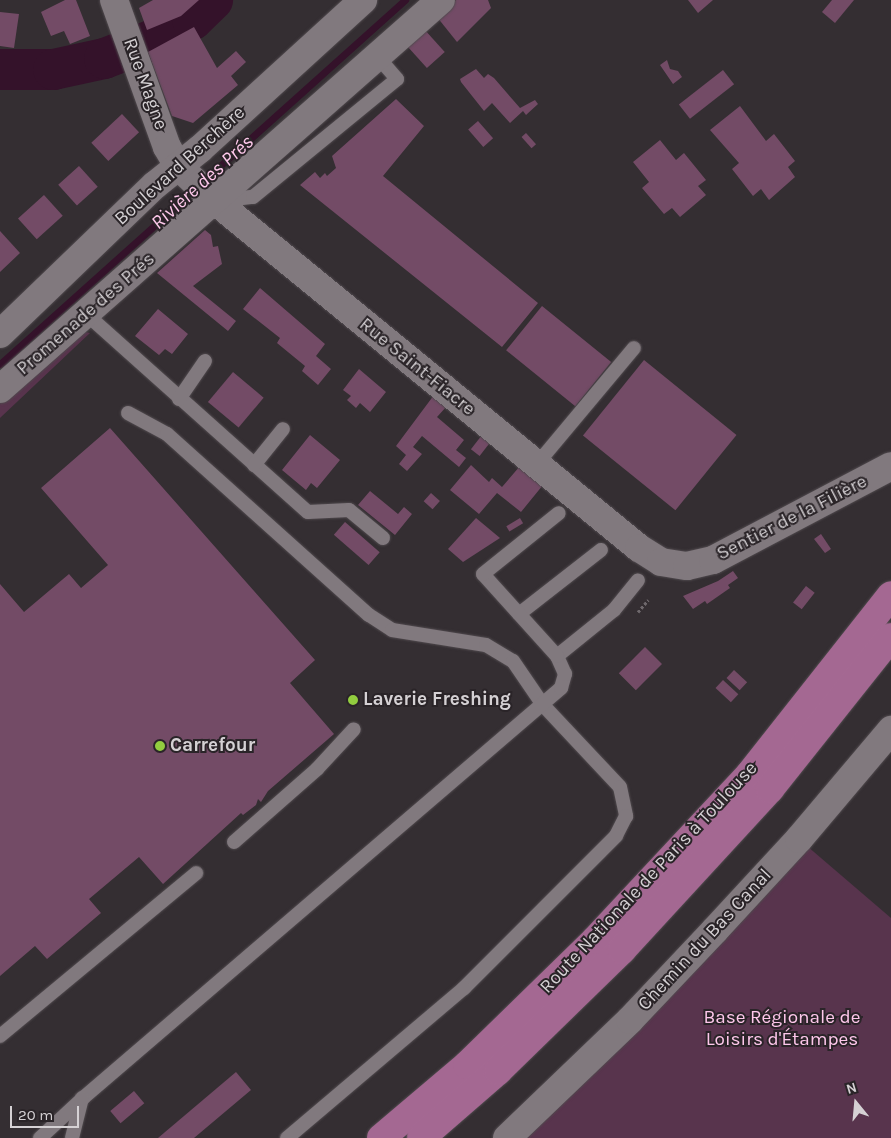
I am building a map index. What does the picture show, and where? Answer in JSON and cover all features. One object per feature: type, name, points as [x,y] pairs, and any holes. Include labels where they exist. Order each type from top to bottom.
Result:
[{"type":"main road","name":"Route Nationale de Paris à Toulouse","points":[[382,1138],[467,1065],[595,940],[749,775],[891,595]]},
{"type":"main road","name":"Route Nationale de Paris à Toulouse","points":[[421,1138],[498,1071],[622,950],[770,789],[891,637]]},
{"type":"street","name":"Rue Magne","points":[[114,0],[167,146],[178,166]]},
{"type":"street","name":"Boulevard Berchère","points":[[0,334],[178,166],[363,0]]},
{"type":"street","name":"Promenade des Prés","points":[[0,389],[84,312],[215,201],[440,0]]},
{"type":"street","name":"Rue Saint-Fiacre","points":[[178,166],[215,201],[537,464],[661,562]]},
{"type":"street","name":"Sentier de la Filière","points":[[661,562],[687,566],[714,560],[891,466]]},
{"type":"street","name":"Chemin du Bas Canal","points":[[507,1138],[616,1033],[715,930],[799,839],[891,730]]},
{"type":"lane","points":[[84,312],[179,399],[308,512],[349,510],[383,538]]},
{"type":"lane","points":[[537,464],[634,348]]},
{"type":"lane","points":[[179,399],[205,360]]},
{"type":"lane","points":[[128,413],[167,434],[369,615],[392,630],[486,645],[513,661],[543,705],[620,787],[626,816],[616,836],[464,988],[287,1138]]},
{"type":"lane","points":[[254,465],[283,428]]},
{"type":"lane","points":[[40,1138],[83,1098],[561,688],[565,674],[557,656],[483,574],[559,513]]},
{"type":"lane","points":[[519,614],[601,550]]},
{"type":"lane","points":[[557,656],[614,610],[638,580]]},
{"type":"lane","points":[[234,842],[317,769],[354,729]]},
{"type":"lane","points":[[0,1036],[196,873]]},
{"type":"lane","points":[[72,1138],[83,1098]]},
{"type":"green space","points":[[81,331],[90,333],[0,418],[0,403]]},
{"type":"green space","name":"Base Régionale de Loisirs d'Étampes","points":[[807,846],[891,918],[891,1138],[522,1138]]},
{"type":"building","points":[[65,0],[76,0],[90,36],[70,44],[64,31],[51,36],[41,12]]},
{"type":"building","points":[[153,0],[199,0],[181,16],[147,30],[139,8]]},
{"type":"building","points":[[456,0],[488,0],[491,8],[457,42],[437,17]]},
{"type":"building","points":[[688,0],[713,0],[698,13]]},
{"type":"building","points":[[832,0],[854,0],[835,23],[822,12]]},
{"type":"building","points":[[0,12],[19,14],[14,48],[0,46]]},
{"type":"building","points":[[194,27],[217,68],[236,51],[246,62],[231,76],[238,85],[193,123],[172,116],[148,52]]},
{"type":"building","points":[[424,29],[445,52],[427,68],[406,45]]},
{"type":"building","points":[[667,60],[670,69],[678,71],[682,77],[673,84],[660,65]]},
{"type":"building","points":[[476,69],[484,78],[488,74],[494,78],[520,108],[535,100],[538,104],[526,115],[523,111],[510,123],[492,103],[484,111],[460,79]]},
{"type":"building","points":[[723,70],[734,84],[690,119],[679,104]]},
{"type":"building","points":[[396,99],[424,126],[383,176],[538,303],[502,347],[300,185],[315,172],[320,178],[325,173],[327,176],[336,168],[332,156]]},
{"type":"building","points":[[740,106],[766,141],[774,134],[795,161],[788,167],[795,177],[769,200],[761,189],[753,196],[732,169],[739,163],[710,130]]},
{"type":"building","points":[[122,114],[139,132],[108,161],[91,143]]},
{"type":"building","points":[[478,121],[493,138],[483,147],[468,130]]},
{"type":"building","points":[[526,133],[536,144],[532,148],[522,137]]},
{"type":"building","points":[[660,140],[676,160],[684,153],[706,180],[698,186],[706,195],[680,217],[672,208],[664,214],[642,188],[649,182],[633,162]]},
{"type":"building","points":[[79,166],[98,187],[77,206],[58,185]]},
{"type":"building","points":[[44,195],[63,216],[37,239],[18,218]]},
{"type":"building","points":[[205,230],[211,235],[213,247],[218,246],[222,264],[193,286],[236,321],[228,331],[157,273]]},
{"type":"building","points":[[0,231],[20,253],[0,272]]},
{"type":"building","points":[[260,288],[325,344],[316,356],[331,369],[318,385],[302,371],[305,366],[277,343],[280,338],[243,309]]},
{"type":"building","points":[[542,306],[611,362],[575,406],[506,350]]},
{"type":"building","points":[[158,309],[188,334],[172,354],[165,349],[159,355],[135,336]]},
{"type":"building","points":[[644,360],[736,435],[675,510],[583,435]]},
{"type":"building","points":[[359,369],[386,392],[370,412],[360,403],[356,408],[347,400],[351,396],[343,390]]},
{"type":"building","points":[[233,372],[264,398],[239,428],[208,402]]},
{"type":"building","points":[[434,395],[447,406],[437,417],[464,440],[456,450],[466,458],[459,467],[422,436],[413,447],[422,454],[407,471],[399,464],[406,455],[396,446]]},
{"type":"building","name":"Carrefour","points":[[110,428],[315,660],[290,683],[334,734],[268,791],[261,802],[258,799],[256,805],[243,815],[241,813],[163,884],[139,857],[89,899],[101,913],[47,959],[35,946],[0,976],[0,584],[24,612],[69,574],[81,588],[108,565],[41,488]]},
{"type":"building","points":[[310,435],[340,460],[317,488],[311,483],[306,490],[282,470]]},
{"type":"building","points":[[482,435],[491,442],[480,456],[471,449]]},
{"type":"building","points":[[471,465],[489,482],[492,478],[502,487],[520,466],[543,485],[521,512],[497,493],[479,514],[450,490]]},
{"type":"building","points":[[370,491],[398,514],[404,507],[412,514],[395,535],[358,505]]},
{"type":"building","points":[[431,493],[440,501],[433,509],[424,501]]},
{"type":"building","points":[[476,518],[500,538],[463,562],[448,549]]},
{"type":"building","points":[[520,518],[523,523],[509,531],[506,526]]},
{"type":"building","points":[[345,522],[380,552],[369,565],[334,535]]},
{"type":"building","points":[[821,534],[831,549],[825,553],[814,539]]},
{"type":"building","points":[[733,571],[738,578],[728,585],[730,588],[707,604],[705,601],[693,609],[683,596],[718,581]]},
{"type":"building","points":[[806,586],[815,593],[802,609],[793,603]]},
{"type":"building","points":[[645,647],[662,664],[636,690],[619,673]]},
{"type":"building","points":[[734,670],[747,682],[740,690],[726,678]]},
{"type":"building","points":[[723,680],[738,694],[731,702],[715,688]]},
{"type":"building","points":[[236,1072],[251,1090],[194,1138],[158,1138]]},
{"type":"building","points":[[134,1091],[144,1103],[121,1123],[110,1111]]},
{"type":"waterway","points":[[0,69],[53,69],[104,58],[166,34],[192,19],[212,0]]},
{"type":"waterway","name":"Rivière des Prés","points":[[202,182],[405,0]]},
{"type":"waterway","name":"Rivière des Prés","points":[[0,364],[195,189]]},
{"type":"place","name":"Laverie Freshing","points":[[353,700]]},
{"type":"place","name":"Carrefour","points":[[160,746]]}]
